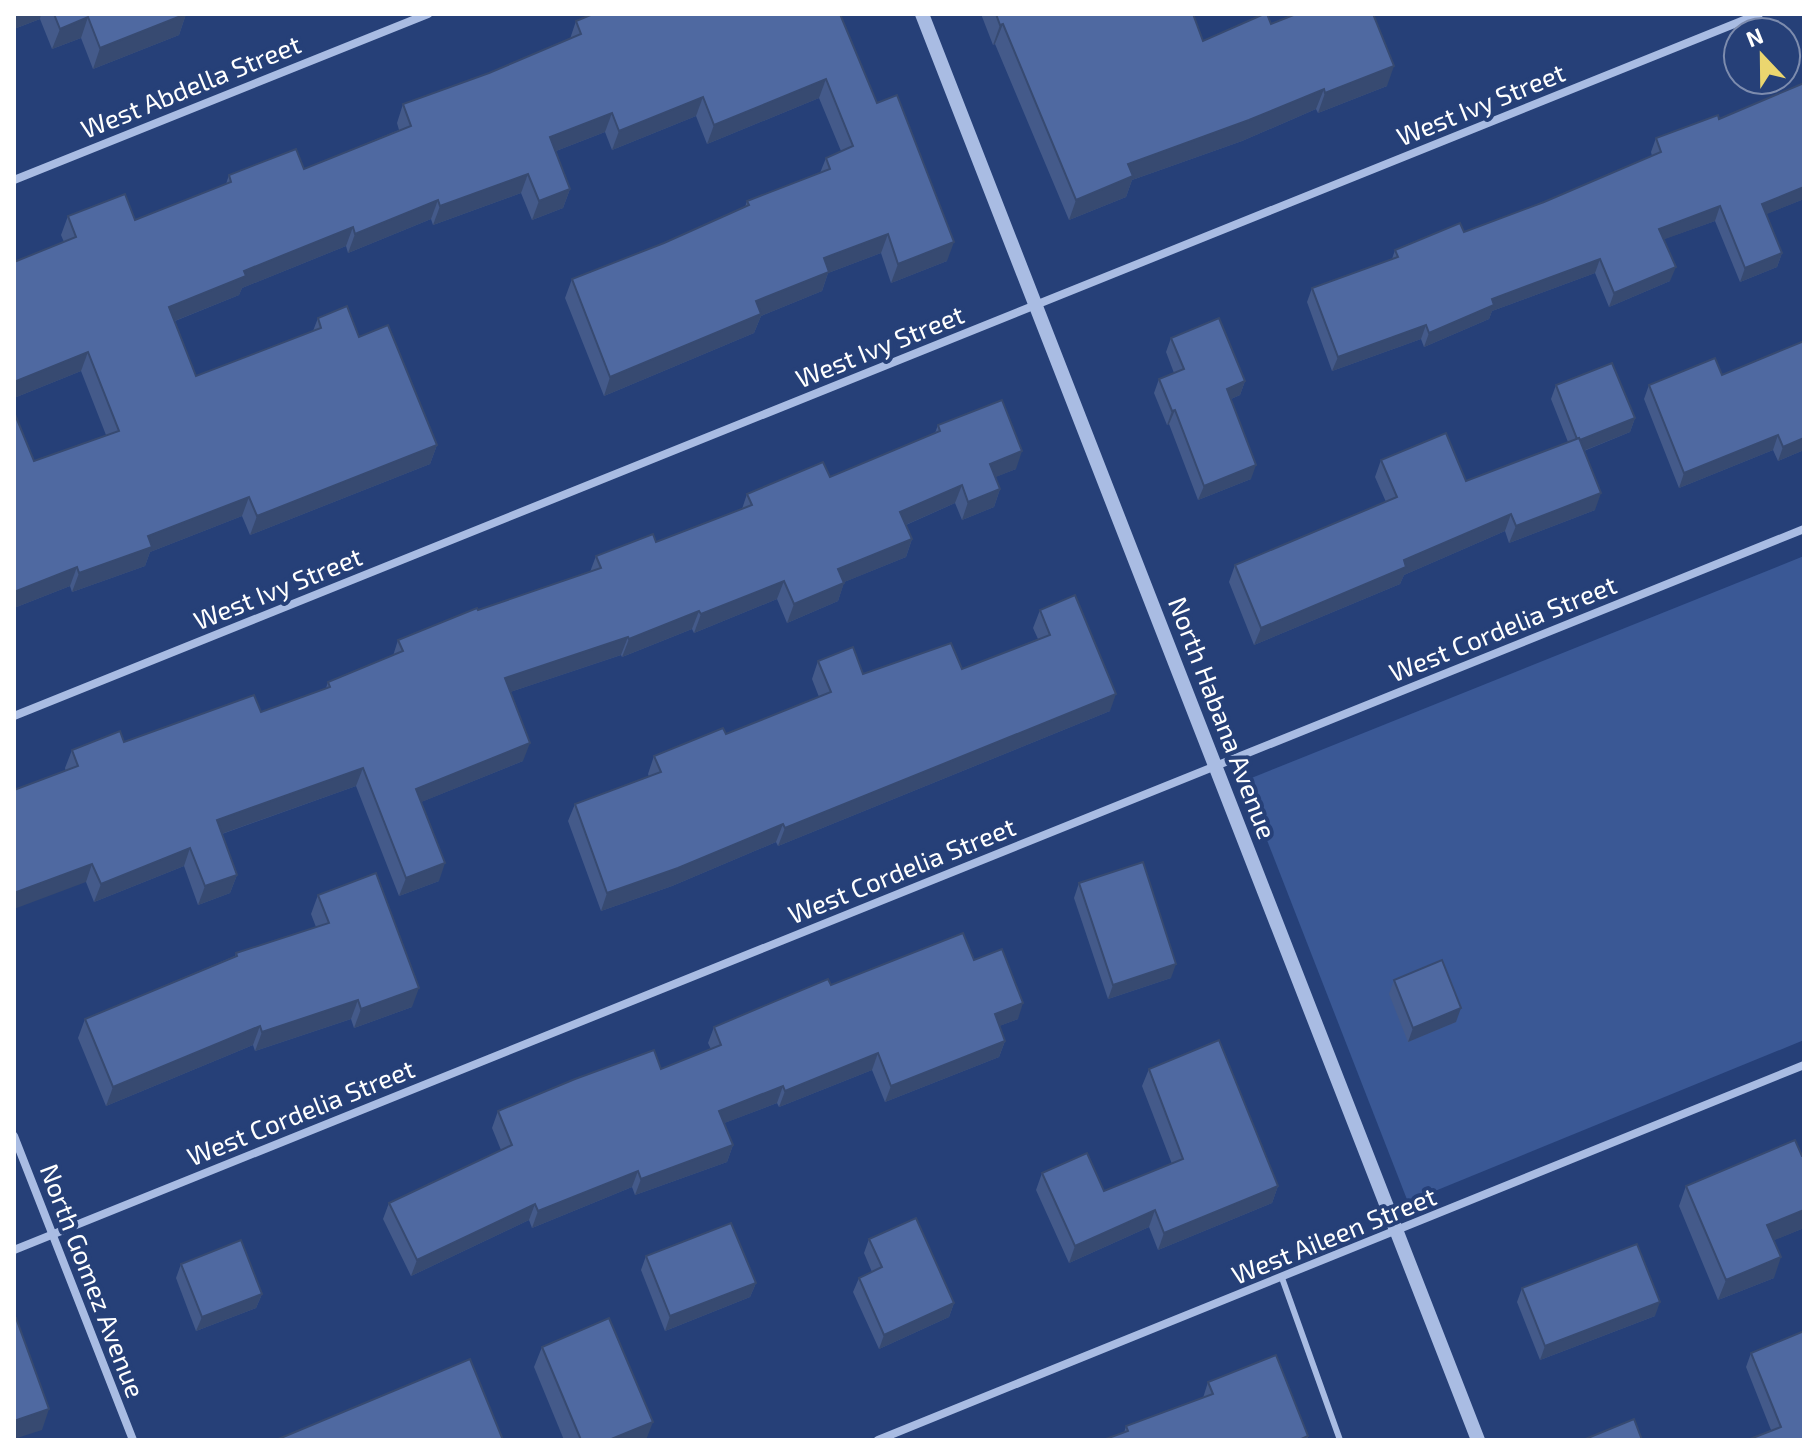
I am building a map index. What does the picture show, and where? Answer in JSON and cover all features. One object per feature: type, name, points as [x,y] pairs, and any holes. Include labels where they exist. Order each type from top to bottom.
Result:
[{"type":"street","name":"West Abdella Street","points":[[14,180],[428,14]]},
{"type":"street","name":"North Habana Avenue","points":[[922,14],[1478,1440]]},
{"type":"street","name":"West Ivy Street","points":[[14,716],[1759,14]]},
{"type":"street","name":"West Cordelia Street","points":[[14,1250],[1804,529]]},
{"type":"street","name":"West Aileen Street","points":[[878,1440],[1804,1065]]},
{"type":"street","name":"North Gomez Avenue","points":[[14,1136],[133,1440]]},
{"type":"lane","points":[[1282,1278],[1340,1440]]},
{"type":"shaded area","points":[[1804,556],[1804,1040],[1408,1202],[1244,781]]},
{"type":"building","points":[[54,14],[186,14],[100,48],[88,17],[60,29]]},
{"type":"building","points":[[593,14],[840,14],[877,103],[897,95],[954,242],[898,264],[888,234],[824,258],[829,272],[756,301],[761,314],[610,377],[572,279],[664,243],[749,205],[747,201],[830,169],[826,158],[853,146],[826,79],[714,125],[703,97],[619,131],[612,113],[550,137],[570,189],[539,201],[528,174],[440,206],[438,200],[355,234],[353,227],[244,271],[246,276],[169,307],[196,376],[321,328],[318,318],[347,306],[359,337],[388,325],[437,445],[257,516],[249,497],[148,536],[152,547],[79,573],[77,567],[14,592],[14,412],[34,461],[119,431],[88,352],[14,382],[14,262],[76,237],[68,216],[125,194],[135,220],[231,182],[229,175],[296,149],[304,169],[411,126],[403,104],[489,73],[581,34],[576,21]]},
{"type":"building","points":[[996,14],[1193,14],[1203,41],[1264,14],[1267,14],[1271,24],[1296,14],[1373,14],[1394,66],[1325,93],[1324,89],[1128,164],[1133,176],[1076,200],[1003,24],[1000,25]]},
{"type":"building","points":[[1802,84],[1804,187],[1762,204],[1782,253],[1745,268],[1720,206],[1659,229],[1676,267],[1614,293],[1600,259],[1492,299],[1494,305],[1429,333],[1426,325],[1338,357],[1312,288],[1398,257],[1395,250],[1460,223],[1464,232],[1661,152],[1656,138],[1718,115],[1719,119],[1773,96],[1802,96]]},
{"type":"building","points":[[1219,318],[1245,381],[1227,389],[1256,465],[1204,486],[1175,410],[1172,411],[1159,379],[1184,369],[1171,338]]},
{"type":"building","points":[[1804,341],[1804,438],[1783,447],[1778,435],[1684,473],[1649,385],[1715,358],[1722,375]]},
{"type":"building","points":[[1612,363],[1635,418],[1577,439],[1556,385]]},
{"type":"building","points":[[1002,400],[1022,451],[990,464],[1000,489],[968,502],[962,485],[900,512],[912,539],[838,569],[844,583],[794,604],[784,581],[701,614],[699,611],[629,639],[505,678],[530,743],[416,789],[445,863],[406,878],[363,768],[217,820],[237,875],[205,886],[190,848],[101,884],[92,864],[14,893],[14,790],[78,766],[72,750],[120,731],[124,742],[254,695],[261,712],[330,687],[328,682],[403,651],[398,640],[477,608],[601,568],[596,556],[653,534],[656,542],[752,505],[747,494],[823,462],[830,477],[940,431],[938,425]]},
{"type":"building","points":[[1446,433],[1466,481],[1579,438],[1601,493],[1516,526],[1511,514],[1404,560],[1406,567],[1261,628],[1235,565],[1397,497],[1381,460]]},
{"type":"building","points":[[1075,595],[1116,694],[785,828],[783,824],[678,868],[607,893],[575,804],[661,772],[654,756],[723,728],[726,734],[831,692],[818,661],[853,647],[863,674],[951,643],[962,669],[1050,635],[1040,610]]},
{"type":"building","points":[[1143,862],[1176,964],[1113,985],[1079,883]]},
{"type":"building","points":[[376,873],[419,988],[361,1009],[358,1000],[262,1032],[260,1026],[113,1087],[85,1019],[237,956],[236,953],[329,923],[318,895]]},
{"type":"building","points":[[963,933],[974,960],[1002,949],[1023,1003],[995,1014],[1005,1041],[891,1086],[878,1053],[785,1091],[783,1086],[719,1111],[733,1145],[641,1179],[638,1171],[538,1211],[535,1204],[417,1260],[389,1203],[512,1145],[498,1111],[654,1050],[661,1069],[721,1045],[714,1027],[828,979],[831,985]]},
{"type":"building","points":[[1442,960],[1461,1008],[1413,1028],[1394,980]]},
{"type":"building","points":[[1219,1040],[1278,1186],[1164,1233],[1155,1210],[1075,1246],[1042,1173],[1087,1153],[1104,1191],[1183,1159],[1149,1069]]},
{"type":"building","points":[[1795,1140],[1804,1156],[1804,1210],[1767,1225],[1781,1257],[1726,1280],[1686,1186]]},
{"type":"building","points":[[916,1218],[954,1303],[884,1335],[859,1278],[882,1267],[869,1239]]},
{"type":"building","points":[[731,1223],[756,1283],[670,1316],[646,1256]]},
{"type":"building","points":[[241,1240],[262,1294],[202,1317],[181,1264]]},
{"type":"building","points":[[1637,1244],[1660,1302],[1545,1346],[1522,1288]]},
{"type":"building","points":[[14,1318],[49,1409],[14,1421]]},
{"type":"building","points":[[609,1318],[653,1422],[609,1440],[581,1440],[542,1347]]},
{"type":"building","points":[[1804,1331],[1804,1440],[1750,1440],[1781,1427],[1751,1353]]},
{"type":"building","points":[[1276,1355],[1308,1436],[1299,1440],[1103,1440],[1128,1431],[1126,1426],[1213,1394],[1208,1382]]},
{"type":"building","points":[[470,1359],[503,1440],[276,1440]]},
{"type":"building","points":[[1634,1419],[1642,1440],[1583,1440]]}]
